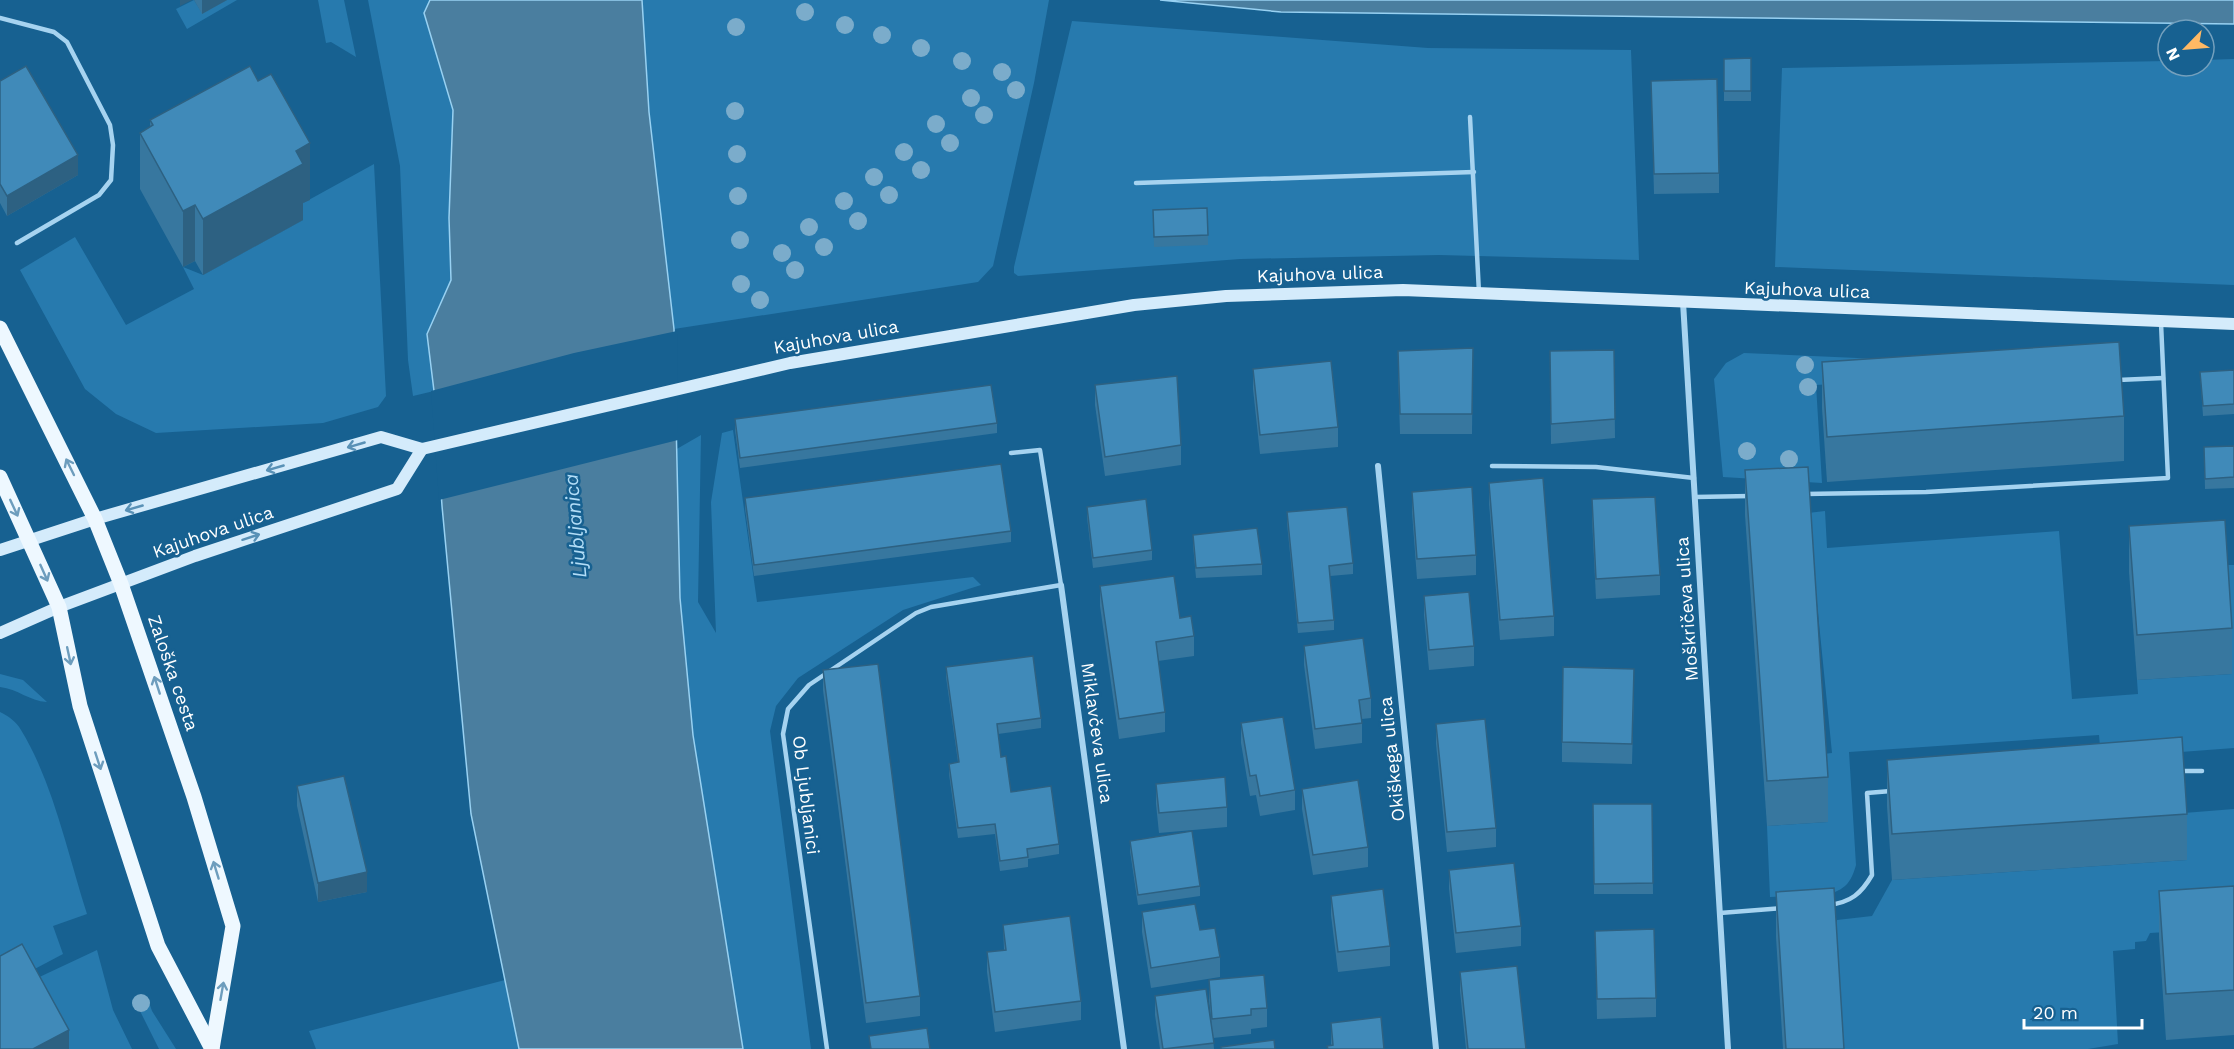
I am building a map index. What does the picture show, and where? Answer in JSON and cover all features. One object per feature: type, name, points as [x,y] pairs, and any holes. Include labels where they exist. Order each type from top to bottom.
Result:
[{"type":"main road","name":"Kajuhova ulica","points":[[0,550],[95,519],[381,437],[422,449],[696,383],[790,363],[1134,305],[1316,291],[1403,290],[2161,323],[2234,324]]},
{"type":"main road","name":"Zaloška cesta","points":[[0,328],[95,519],[121,584],[194,797],[233,926],[212,1049]]},
{"type":"main road","name":"Kajuhova ulica","points":[[0,633],[58,607],[195,556],[397,489],[422,449]]},
{"type":"main road","name":"Zaloška cesta","points":[[0,477],[58,607],[80,706],[158,946],[212,1049]]},
{"type":"street","name":"Moškričeva ulica","points":[[1683,302],[1728,1049]]},
{"type":"street","name":"Okiškega ulica","points":[[1378,466],[1436,1049]]},
{"type":"street","name":"Miklavčeva ulica","points":[[1061,585],[1125,1049]]},
{"type":"lane","points":[[0,18],[54,32],[67,42],[110,125],[113,145],[111,180],[99,195],[17,243]]},
{"type":"lane","points":[[1470,117],[1479,293]]},
{"type":"lane","points":[[1136,183],[1474,172]]},
{"type":"lane","points":[[1799,494],[1926,492],[2168,478],[2161,323]]},
{"type":"lane","points":[[2116,381],[2163,378]]},
{"type":"lane","name":"Miklavčeva ulica","points":[[1011,453],[1040,450],[1061,585]]},
{"type":"lane","points":[[1492,466],[1596,467],[1694,478]]},
{"type":"lane","points":[[1695,497],[1752,495]]},
{"type":"lane","name":"Ob Ljubljanici","points":[[827,1049],[783,734],[788,709],[809,685],[834,666],[916,613],[931,607],[1061,585]]},
{"type":"lane","points":[[2172,772],[2202,771]]},
{"type":"lane","points":[[1820,906],[1845,903],[1858,896],[1872,874],[1867,793],[1902,790]]},
{"type":"lane","points":[[1720,913],[1787,908]]},
{"type":"shaded area","points":[[194,0],[202,13],[227,0],[237,0],[187,29],[176,9]]},
{"type":"shaded area","points":[[318,0],[344,0],[356,57],[331,42],[326,43]]},
{"type":"shaded area","points":[[368,0],[430,0],[424,13],[453,110],[449,218],[451,280],[427,334],[434,391],[413,396],[408,360],[400,166]]},
{"type":"shaded area","points":[[642,0],[1049,0],[1034,83],[993,266],[978,282],[674,329],[649,112]]},
{"type":"shaded area","points":[[1072,21],[1428,48],[1631,50],[1639,260],[1439,255],[1240,259],[1018,276],[1014,273],[1014,267]]},
{"type":"shaded area","points":[[2234,59],[2234,285],[1775,267],[1782,68],[2156,61],[2156,78],[2216,78],[2216,60]]},
{"type":"shaded area","points":[[374,164],[386,396],[378,407],[323,423],[156,433],[116,414],[85,389],[20,270],[75,237],[126,325],[194,289],[183,267],[203,275],[303,220],[296,207]]},
{"type":"shaded area","points":[[1744,353],[2085,368],[1816,385],[1822,483],[1723,477],[1714,379],[1726,363]]},
{"type":"shaded area","points":[[733,430],[757,602],[973,577],[981,585],[903,610],[798,678],[776,706],[770,731],[811,1049],[743,1049],[693,735],[680,598],[675,450],[701,435],[698,602],[716,633],[711,502],[722,433]]},
{"type":"shaded area","points":[[1825,511],[1827,548],[2059,531],[2072,699],[2138,694],[2137,680],[2232,674],[2225,565],[2234,565],[2234,748],[2101,758],[2099,735],[1849,752],[1856,865],[1851,879],[1838,891],[1820,896],[1770,897],[1767,826],[1828,822],[1823,754],[1832,753],[1808,513]]},
{"type":"shaded area","points":[[0,674],[23,680],[47,702],[0,687]]},
{"type":"shaded area","points":[[0,712],[12,719],[19,727],[42,772],[59,819],[87,914],[53,926],[63,954],[12,981],[0,961]]},
{"type":"shaded area","points":[[2234,809],[2234,928],[2150,933],[2146,941],[2135,942],[2135,949],[2113,951],[2118,1044],[2088,1049],[1841,1049],[1834,933],[1837,920],[1872,916],[1892,880],[2187,860],[2184,813]]},
{"type":"shaded area","points":[[97,950],[113,1010],[132,1049],[59,1049],[16,988]]},
{"type":"shaded area","points":[[505,980],[519,1049],[316,1049],[309,1031]]},
{"type":"shaded area","points":[[147,997],[152,1011],[176,1049],[159,1049],[134,999]]},
{"type":"water","name":"Ljubljanica","points":[[430,0],[642,0],[649,112],[674,329],[680,598],[693,735],[743,1049],[519,1049],[471,814],[427,334],[451,280],[449,218],[453,110],[424,13]]},
{"type":"water","points":[[1160,0],[2234,0],[2234,24],[2216,24],[2216,18],[2156,18],[2156,23],[1281,12]]},
{"type":"pier","points":[[677,331],[678,440],[439,500],[431,391],[574,353]]},
{"type":"building","points":[[1751,58],[1751,91],[1724,91],[1724,59]]},
{"type":"building","points":[[26,66],[78,155],[7,196],[0,184],[0,81]]},
{"type":"building","points":[[250,66],[258,81],[271,74],[310,143],[296,151],[303,164],[203,219],[195,205],[183,211],[140,133],[153,125],[150,120]]},
{"type":"building","points":[[1717,79],[1719,173],[1654,174],[1651,81]]},
{"type":"building","points":[[1207,208],[1208,235],[1154,237],[1153,210]]},
{"type":"building","points":[[2119,342],[2124,416],[1827,437],[1822,362]]},
{"type":"building","points":[[1473,348],[1472,414],[1400,414],[1398,351]]},
{"type":"building","points":[[1614,350],[1615,419],[1551,424],[1550,351]]},
{"type":"building","points":[[1331,361],[1338,427],[1260,435],[1253,369]]},
{"type":"building","points":[[2234,370],[2234,404],[2203,406],[2200,372]]},
{"type":"building","points":[[1177,376],[1181,445],[1105,457],[1095,385]]},
{"type":"building","points":[[991,385],[997,423],[740,458],[735,419]]},
{"type":"building","points":[[2234,446],[2234,477],[2205,479],[2204,447]]},
{"type":"building","points":[[1001,464],[1011,531],[754,565],[745,498]]},
{"type":"building","points":[[1808,467],[1828,777],[1767,781],[1745,470]]},
{"type":"building","points":[[1543,478],[1554,616],[1500,620],[1489,483]]},
{"type":"building","points":[[1472,487],[1476,555],[1417,559],[1412,492]]},
{"type":"building","points":[[1655,497],[1660,575],[1596,579],[1592,499]]},
{"type":"building","points":[[1146,499],[1152,550],[1093,558],[1087,507]]},
{"type":"building","points":[[1347,507],[1353,563],[1329,566],[1334,620],[1298,623],[1287,512]]},
{"type":"building","points":[[2225,520],[2232,628],[2137,635],[2129,526]]},
{"type":"building","points":[[1257,528],[1262,564],[1196,568],[1193,535]]},
{"type":"building","points":[[1174,576],[1180,618],[1191,616],[1194,636],[1156,642],[1165,712],[1119,719],[1100,586]]},
{"type":"building","points":[[1469,592],[1474,646],[1429,650],[1424,596]]},
{"type":"building","points":[[1363,638],[1371,698],[1359,700],[1362,723],[1315,729],[1304,646]]},
{"type":"building","points":[[1033,656],[1041,718],[997,724],[1001,757],[1006,756],[1011,792],[1051,786],[1059,844],[1027,849],[1028,857],[1000,861],[995,824],[958,828],[949,764],[959,762],[946,667]]},
{"type":"building","points":[[878,664],[920,996],[866,1003],[823,670]]},
{"type":"building","points":[[1563,667],[1634,669],[1632,744],[1562,742]]},
{"type":"building","points":[[1283,717],[1295,790],[1260,796],[1256,775],[1250,776],[1241,723]]},
{"type":"building","points":[[1485,719],[1496,828],[1447,832],[1436,724]]},
{"type":"building","points":[[2182,737],[2187,814],[1892,834],[1887,760]]},
{"type":"building","points":[[344,776],[367,872],[318,883],[297,786]]},
{"type":"building","points":[[1225,777],[1227,807],[1159,813],[1156,784]]},
{"type":"building","points":[[1358,780],[1368,847],[1313,855],[1302,789]]},
{"type":"building","points":[[1593,804],[1652,804],[1653,883],[1594,884]]},
{"type":"building","points":[[1192,831],[1200,886],[1138,895],[1130,841]]},
{"type":"building","points":[[1514,863],[1521,926],[1456,933],[1449,870]]},
{"type":"building","points":[[2234,886],[2234,990],[2166,994],[2159,891]]},
{"type":"building","points":[[1834,888],[1844,1049],[1786,1049],[1776,892]]},
{"type":"building","points":[[1383,889],[1390,946],[1338,952],[1331,896]]},
{"type":"building","points":[[1195,904],[1200,930],[1215,928],[1220,957],[1151,968],[1142,912]]},
{"type":"building","points":[[1070,916],[1081,1001],[995,1012],[987,952],[1006,950],[1003,925]]},
{"type":"building","points":[[1654,929],[1656,998],[1597,999],[1595,931]]},
{"type":"building","points":[[22,944],[69,1030],[33,1049],[0,1049],[0,956]]},
{"type":"building","points":[[1517,966],[1526,1049],[1468,1049],[1460,972]]},
{"type":"building","points":[[1264,975],[1267,1008],[1251,1009],[1251,1015],[1212,1019],[1209,980]]},
{"type":"building","points":[[1206,989],[1214,1043],[1163,1049],[1155,996]]},
{"type":"building","points":[[1381,1017],[1384,1049],[1328,1049],[1327,1046],[1333,1045],[1331,1023]]},
{"type":"building","points":[[927,1028],[930,1049],[871,1049],[869,1036]]},
{"type":"building","points":[[1274,1040],[1275,1049],[1221,1049],[1221,1047]]}]
